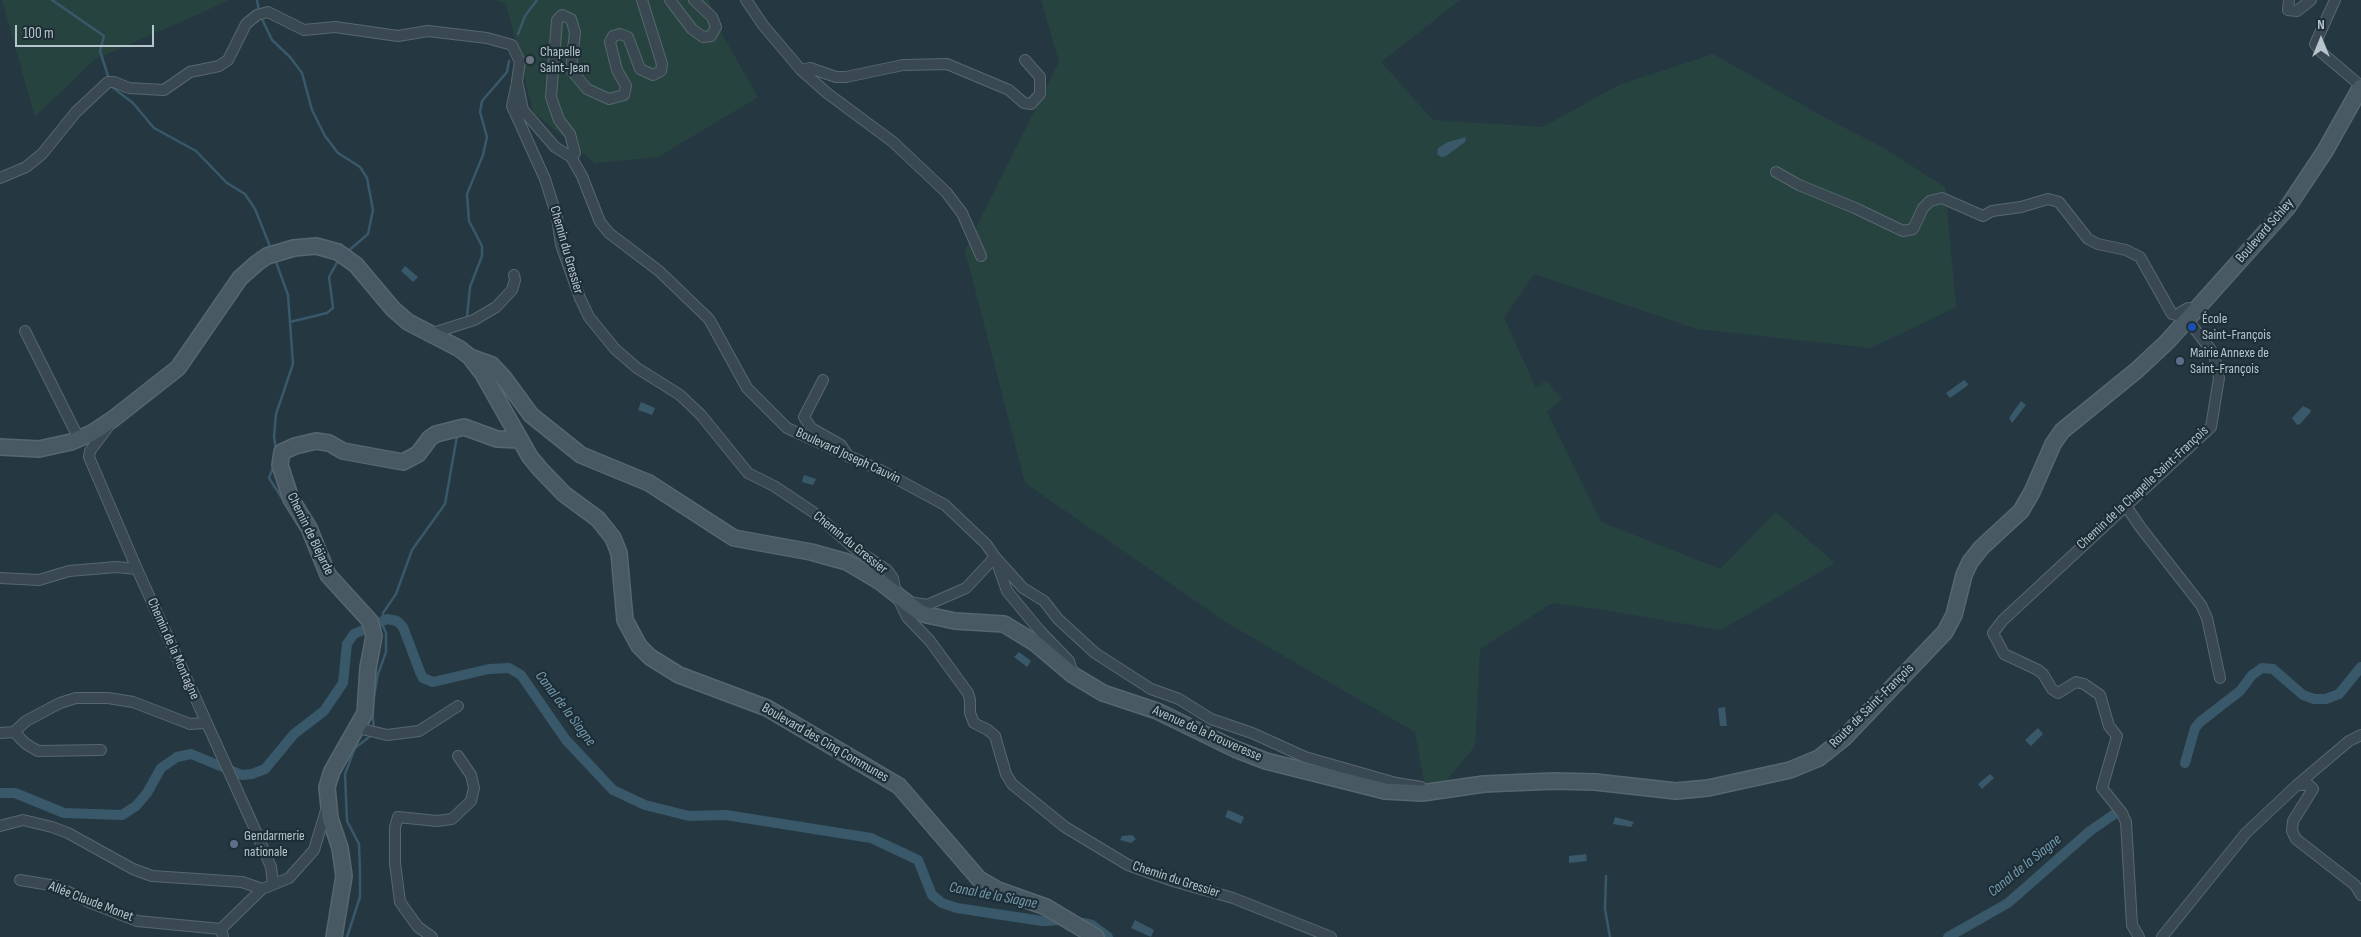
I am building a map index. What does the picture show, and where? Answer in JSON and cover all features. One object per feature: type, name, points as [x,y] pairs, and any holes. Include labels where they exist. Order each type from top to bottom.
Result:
[{"type":"main road","name":"Boulevard Schley","points":[[2148,360],[2287,208],[2325,151],[2361,87]]},
{"type":"main road","name":"Boulevard des Cinq Communes","points":[[0,447],[39,449],[79,439],[114,419],[178,368],[248,270],[267,256],[283,250],[316,246],[329,248],[348,258],[368,277],[393,309],[408,322],[460,349],[470,357],[482,374],[530,457],[549,479],[598,518],[613,538],[619,553],[625,620],[639,646],[650,658],[679,675],[767,708],[899,786],[979,879],[998,890],[1046,907],[1096,937]]},
{"type":"main road","name":"Avenue de la Prouveresse","points":[[470,357],[492,365],[531,415],[581,455],[649,483],[734,538],[811,552],[847,562],[927,615],[954,620],[1004,624],[1036,643],[1073,675],[1104,694],[1157,711],[1235,749],[1266,761],[1385,791],[1422,794],[1446,791]]},
{"type":"main road","name":"Route de Saint-François","points":[[1446,791],[1484,784],[1554,781],[1595,782],[1676,791],[1692,790],[1780,772],[1819,758],[1844,738],[1945,632],[1954,615],[1964,575],[1970,562],[1981,548],[2021,511],[2032,492],[2053,444],[2062,431],[2148,360]]},
{"type":"main road","name":"Chemin de Bléjarde","points":[[334,937],[344,876],[340,848],[330,818],[328,787],[332,771],[365,713],[368,668],[374,636],[370,620],[328,575],[309,528],[291,499],[280,465],[282,452],[295,446],[316,441],[329,443],[343,451],[403,462],[418,454],[430,438],[436,434],[464,427],[497,439],[520,440]]},
{"type":"street","points":[[0,178],[26,167],[42,154],[76,112],[108,82],[114,82],[129,88],[164,90],[190,72],[219,66],[228,60],[246,24],[256,15],[268,12],[304,30],[335,27],[398,36],[428,31],[487,38],[512,45],[520,62],[517,81],[523,110],[555,147],[571,157],[575,153],[570,134],[559,120],[551,97],[557,20],[562,15],[571,19],[575,32],[571,70],[587,89],[609,99],[624,96],[626,86],[617,70],[610,42],[613,36],[620,34],[628,37],[640,69],[653,75],[661,71],[662,64],[642,0]]},
{"type":"street","points":[[670,0],[692,29],[703,37],[711,36],[716,28],[712,16],[694,0]]},
{"type":"street","points":[[746,0],[763,25],[801,70],[827,93],[893,142],[946,192],[962,213],[981,256]]},
{"type":"street","points":[[2289,0],[2288,10],[2297,11],[2311,0]]},
{"type":"street","points":[[2335,0],[2315,44],[2321,52],[2361,87]]},
{"type":"street","points":[[801,70],[810,68],[836,77],[846,77],[903,65],[947,64],[1009,90],[1024,103],[1030,104],[1040,94],[1040,77],[1025,60]]},
{"type":"street","name":"Chemin du Gressier","points":[[517,81],[512,106],[545,179],[557,217],[562,245],[580,298],[594,322],[615,349],[637,368],[680,395],[701,415],[748,473],[774,486],[813,512],[854,548],[887,570],[893,578],[907,617],[930,641],[968,693],[970,713],[974,723],[988,730],[994,736],[1008,779],[1073,831],[1128,865],[1233,898],[1331,937]]},
{"type":"street","name":"Boulevard Joseph Cauvin","points":[[571,157],[598,216],[609,233],[659,271],[709,319],[747,388],[766,408],[788,428],[850,458],[889,474],[945,505],[986,544],[995,558],[1006,590],[1040,632],[1069,661],[1073,675]]},
{"type":"street","points":[[1776,172],[1799,186],[1855,208],[1903,231],[1913,229],[1923,208],[1930,201],[1942,198],[1983,216],[1992,211],[2021,207],[2048,199],[2059,202],[2088,239],[2098,244],[2126,250],[2140,257],[2172,314],[2176,315],[2188,308],[2190,315]]},
{"type":"street","points":[[430,334],[474,320],[496,307],[512,290],[515,280],[514,275]]},
{"type":"street","name":"Chemin de la Chapelle Saint-François","points":[[2139,937],[2132,925],[2126,822],[2122,813],[2102,788],[2116,736],[2109,726],[2100,695],[2084,684],[2076,682],[2058,692],[2052,689],[2043,674],[2038,670],[2004,654],[1992,633],[2003,620],[2211,426],[2219,378],[2214,354],[2190,315]]},
{"type":"street","points":[[25,331],[79,439]]},
{"type":"street","points":[[823,380],[804,417],[811,428],[841,445],[850,458]]},
{"type":"street","name":"Chemin de la Montagne","points":[[114,419],[90,451],[89,457],[205,722],[225,761],[270,867],[273,884]]},
{"type":"street","points":[[2128,503],[2128,509],[2201,605],[2206,618],[2220,678]]},
{"type":"street","points":[[901,598],[927,605],[957,593],[966,588],[995,558],[1023,588],[1044,602],[1058,619],[1095,653],[1151,689],[1179,699],[1211,719],[1252,733],[1305,757],[1396,783],[1446,791]]},
{"type":"street","points":[[0,578],[39,580],[68,571],[116,567],[137,569]]},
{"type":"street","points":[[0,733],[14,732],[26,721],[60,703],[76,698],[108,698],[133,702],[190,724],[205,722]]},
{"type":"street","points":[[358,728],[387,735],[419,731],[458,706]]},
{"type":"street","points":[[14,732],[26,744],[38,751],[101,750]]},
{"type":"street","points":[[2162,937],[2246,833],[2297,785],[2349,741],[2361,735]]},
{"type":"street","points":[[432,937],[418,927],[400,902],[395,827],[398,817],[437,821],[452,819],[471,801],[474,788],[471,775],[458,756]]},
{"type":"street","points":[[2297,785],[2309,785],[2313,789],[2293,821],[2292,831],[2296,839],[2356,885],[2361,895]]},
{"type":"street","points":[[222,933],[262,889],[289,878],[314,850],[328,804]]},
{"type":"street","points":[[0,826],[23,820],[52,827],[68,833],[133,869],[152,876],[242,882],[262,889]]},
{"type":"street","name":"Allée Claude Monet","points":[[20,880],[56,886],[91,904],[136,921],[222,933]]},
{"type":"green space","points":[[2,0],[230,0],[94,60],[35,117]]},
{"type":"green space","points":[[494,0],[709,0],[718,27],[758,97],[658,157],[595,163],[533,112],[506,3]]},
{"type":"green space","points":[[1041,0],[1460,0],[1381,62],[1433,120],[1543,127],[1619,85],[1713,54],[1820,115],[1882,147],[1945,187],[1956,307],[1871,348],[1697,329],[1534,274],[1504,318],[1536,388],[1546,380],[1562,399],[1547,412],[1601,522],[1720,569],[1776,512],[1835,563],[1721,630],[1552,603],[1480,649],[1475,746],[1428,803],[1415,732],[1229,624],[1025,483],[965,250],[1059,62]]},
{"type":"water","points":[[1466,137],[1465,142],[1446,156],[1441,157],[1437,154],[1438,148],[1448,142]]},
{"type":"water","points":[[405,266],[418,277],[413,282],[401,271]]},
{"type":"water","points":[[1964,380],[1968,384],[1967,386],[1950,398],[1946,393]]},
{"type":"water","points":[[2021,401],[2026,405],[2012,423],[2009,418]]},
{"type":"water","points":[[641,402],[655,408],[652,415],[638,410]]},
{"type":"water","points":[[2303,406],[2311,410],[2300,424],[2297,425],[2292,418]]},
{"type":"water","points":[[804,475],[816,479],[813,485],[802,482]]},
{"type":"water","points":[[1019,652],[1031,661],[1027,667],[1014,657]]},
{"type":"water","points":[[1725,707],[1727,726],[1720,726],[1718,708]]},
{"type":"water","points":[[2038,728],[2043,734],[2031,746],[2025,740]]},
{"type":"water","points":[[1990,774],[1994,778],[1982,789],[1978,784]]},
{"type":"water","points":[[1228,810],[1244,817],[1241,824],[1225,817]]},
{"type":"water","points":[[1615,817],[1634,822],[1631,827],[1613,824]]},
{"type":"water","points":[[1132,835],[1136,839],[1131,843],[1120,840],[1122,836]]},
{"type":"water","points":[[1586,854],[1587,861],[1569,863],[1569,856]]},
{"type":"water","points":[[1135,920],[1154,930],[1151,937],[1131,928]]},
{"type":"waterway","points":[[52,0],[104,36],[100,51],[109,79]]},
{"type":"waterway","points":[[257,0],[259,11]]},
{"type":"waterway","points":[[518,34],[525,16],[537,0]]},
{"type":"waterway","points":[[262,19],[272,40],[290,57],[302,73],[312,110],[325,136],[338,153],[360,167],[367,178],[373,210],[368,234],[347,252]]},
{"type":"waterway","points":[[467,317],[470,287],[482,256],[482,246],[469,221],[467,194],[483,155],[487,137],[480,112],[482,101],[507,72],[509,61]]},
{"type":"waterway","points":[[112,87],[133,103],[154,128],[196,151],[227,183],[245,194],[255,209],[271,249]]},
{"type":"waterway","points":[[275,259],[288,295],[293,364],[276,414],[274,436],[276,450]]},
{"type":"waterway","points":[[290,322],[327,313],[333,308],[329,277],[339,259]]},
{"type":"waterway","points":[[382,624],[383,613],[396,594],[412,550],[445,504],[457,436]]},
{"type":"waterway","points":[[274,465],[269,478],[296,520]]},
{"type":"waterway","name":"Canal de la Siagne","points":[[0,793],[15,793],[64,813],[122,815],[136,806],[147,793],[161,768],[177,757],[191,754],[242,775],[252,774],[265,769],[294,734],[324,711],[343,683],[347,644],[354,634],[387,619],[397,621],[403,627],[423,678],[433,682],[489,669],[509,668],[521,675],[566,740],[613,790],[645,805],[689,816],[726,815],[871,838],[918,860],[932,895],[942,903],[957,908],[1042,921],[1061,920]]},
{"type":"waterway","points":[[373,701],[378,674],[386,652],[386,633],[382,624],[375,621]]},
{"type":"waterway","name":"Canal de la Siagne","points":[[2185,763],[2195,728],[2240,691],[2252,675],[2262,668],[2273,669],[2303,695],[2314,699],[2326,699],[2339,694],[2361,667]]},
{"type":"waterway","points":[[372,709],[374,729]]},
{"type":"waterway","points":[[347,937],[360,897],[360,873],[359,844],[347,821],[345,774],[355,748],[373,734]]},
{"type":"waterway","name":"Canal de la Siagne","points":[[1948,937],[2008,903],[2090,831],[2116,813]]},
{"type":"waterway","points":[[1606,876],[1605,909],[1610,937]]},
{"type":"waterway","name":"Canal de la Siagne","points":[[1083,923],[1092,925],[1108,937]]},
{"type":"place","name":"Chapelle Saint-Jean","points":[[530,60]]},
{"type":"place","name":"École Saint-François","points":[[2192,327]]},
{"type":"place","name":"Mairie Annexe de Saint-François","points":[[2180,361]]},
{"type":"place","name":"Gendarmerie nationale","points":[[234,844]]}]
